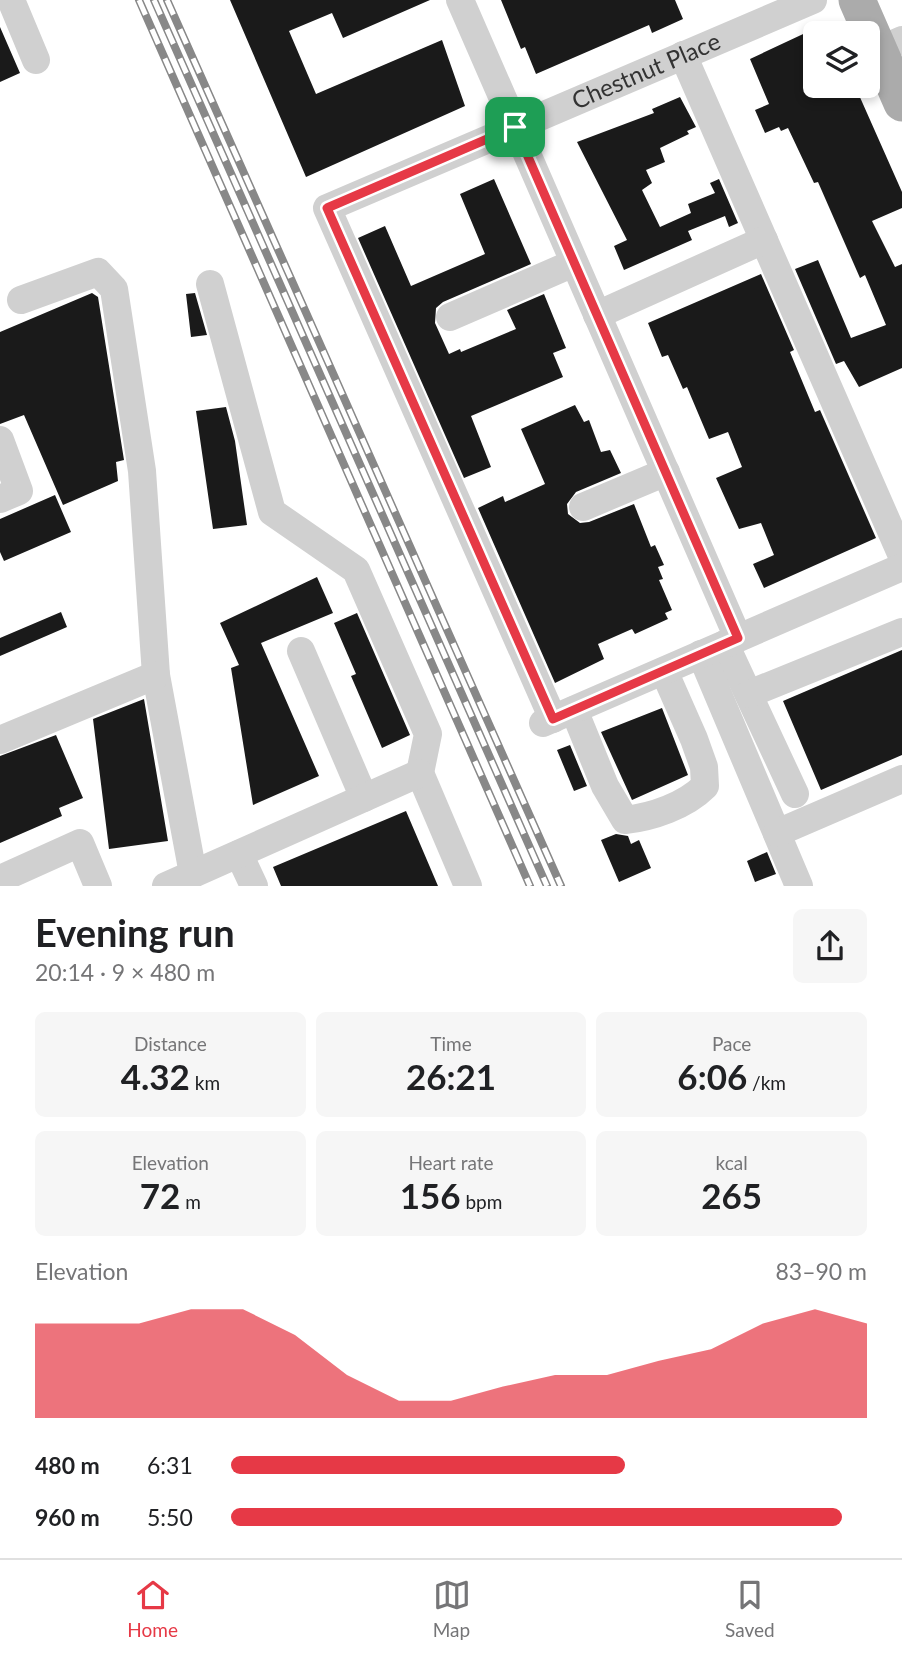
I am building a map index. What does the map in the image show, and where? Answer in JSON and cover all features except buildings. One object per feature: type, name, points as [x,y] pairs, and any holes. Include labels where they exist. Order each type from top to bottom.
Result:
[{"type":"main road","points":[[857,0],[890,45],[901,100]]},
{"type":"street","points":[[11,0],[36,60]]},
{"type":"street","points":[[460,0],[666,472],[777,833],[799,886]]},
{"type":"street","name":"Chestnut Place","points":[[557,717],[327,208],[813,0]]},
{"type":"street","points":[[683,55],[902,556]]},
{"type":"street","points":[[597,315],[764,240]]},
{"type":"street","points":[[450,317],[575,263]]},
{"type":"street","points":[[22,300],[98,272],[114,289],[142,471],[156,675],[193,874]]},
{"type":"street","points":[[210,284],[272,512],[356,570],[428,734],[420,773],[468,886]]},
{"type":"street","points":[[0,440],[19,491],[0,499]]},
{"type":"street","points":[[583,507],[666,472]]},
{"type":"street","points":[[664,671],[704,766],[705,786],[695,796],[644,818],[625,820],[557,717],[902,567]]},
{"type":"street","points":[[749,695],[902,632]]},
{"type":"street","points":[[721,646],[749,695],[795,794]]},
{"type":"street","points":[[301,651],[364,798]]},
{"type":"street","points":[[0,740],[156,675]]},
{"type":"street","points":[[166,886],[420,773]]},
{"type":"street","points":[[777,833],[902,779]]},
{"type":"street","points":[[0,879],[80,843],[98,886]]},
{"type":"street","points":[[239,853],[254,886]]},
{"type":"railway","points":[[139,0],[530,886]]},
{"type":"railway","points":[[154,0],[547,886]]},
{"type":"railway","points":[[167,0],[561,886]]},
{"type":"route","points":[[515,127],[738,638],[553,719],[327,208],[515,127]]}]
